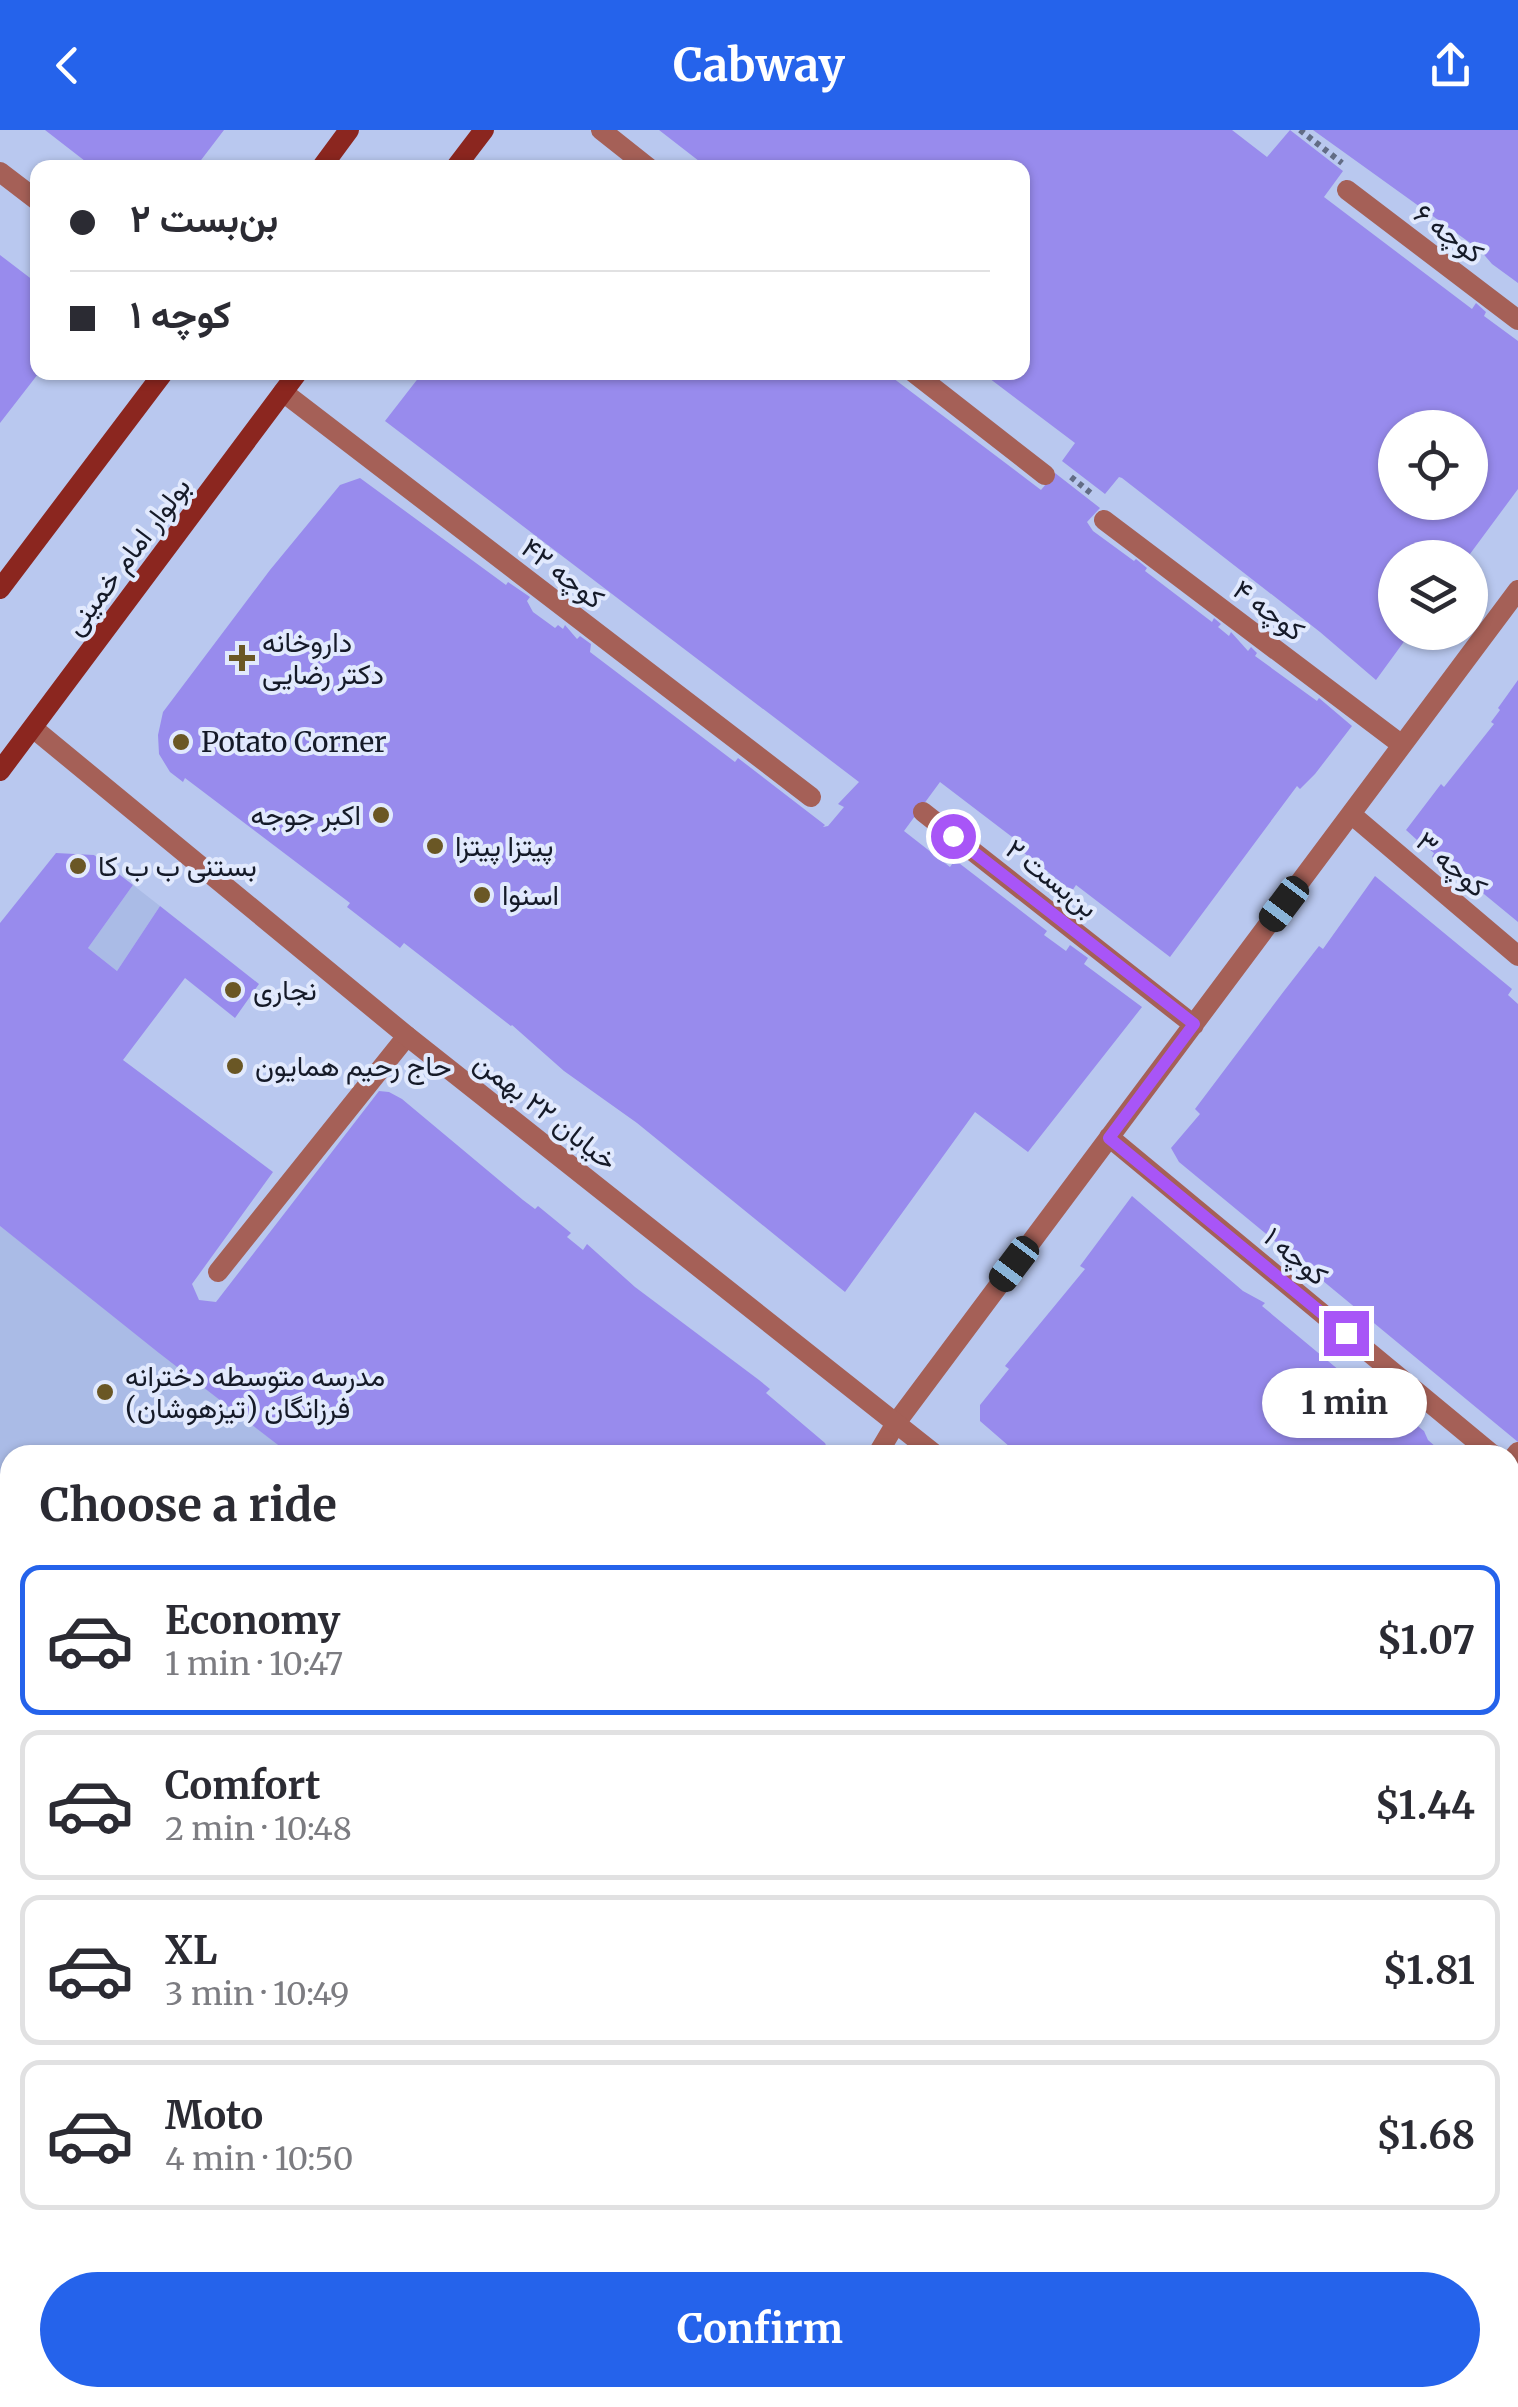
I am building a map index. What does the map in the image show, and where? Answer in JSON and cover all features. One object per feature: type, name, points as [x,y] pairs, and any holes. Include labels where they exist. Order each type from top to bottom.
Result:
[{"type":"main road","points":[[326,160],[349,130]]},
{"type":"main road","points":[[462,160],[484,130]]},
{"type":"main road","points":[[0,588],[158,380]]},
{"type":"main road","name":"بولوار امام خمینی","points":[[0,771],[292,380]]},
{"type":"street","points":[[601,130],[639,160]]},
{"type":"street","points":[[0,172],[30,194]]},
{"type":"street","name":"کوچه ۶","points":[[1347,190],[1518,320]]},
{"type":"street","points":[[924,380],[1045,475]]},
{"type":"street","name":"کوچه ۴۲","points":[[283,392],[810,797]]},
{"type":"street","name":"کوچه ۴","points":[[1104,520],[1402,745]]},
{"type":"street","points":[[884,1445],[896,1423],[1518,590]]},
{"type":"street","name":"خیابان ۲۲ بهمن","points":[[33,728],[407,1036],[924,1445]]},
{"type":"street","name":"بن‌بست ۲","points":[[923,812],[1194,1024]]},
{"type":"street","name":"کوچه ۳","points":[[1351,814],[1518,956]]},
{"type":"street","points":[[218,1272],[407,1036]]},
{"type":"street","name":"کوچه ۱","points":[[1109,1138],[1482,1445]]},
{"type":"path","points":[[1300,130],[1359,176],[1347,190]]},
{"type":"path","points":[[1045,475],[1054,463],[1110,510],[1104,520]]},
{"type":"shaded area","points":[[133,885],[160,906],[117,971],[88,948]]},
{"type":"shaded area","name":"مدرسه متوسطه دخترانه فرزانگان (تیزهوشان)","points":[[0,1226],[278,1445],[0,1445]]},
{"type":"building","points":[[45,130],[224,130],[201,160],[84,160]]},
{"type":"building","points":[[659,130],[1232,130],[1267,157],[1290,130],[1343,171],[1324,197],[1472,309],[1476,303],[1486,312],[1484,316],[1518,341],[1518,489],[1480,540],[1378,540],[1378,650],[1398,650],[1376,680],[1122,478],[1105,494],[1062,461],[1075,443],[992,380],[1030,380],[1030,160],[698,160]]},
{"type":"building","points":[[1313,130],[1518,130],[1518,283],[1480,250]]},
{"type":"building","points":[[0,255],[30,278],[30,380],[33,380],[0,423]]},
{"type":"building","points":[[417,380],[896,380],[1041,490],[1055,473],[1100,508],[1087,522],[1093,531],[1136,559],[1147,568],[1145,571],[1212,622],[1214,618],[1221,624],[1218,627],[1229,636],[1231,632],[1248,651],[1251,647],[1257,653],[1255,656],[1317,701],[1319,698],[1352,726],[1315,774],[1300,789],[1297,786],[1170,957],[1076,885],[1072,891],[1024,853],[1028,849],[940,782],[904,831],[950,867],[955,860],[1047,931],[1044,935],[1066,951],[1070,945],[1088,958],[1084,964],[1142,1007],[1028,1152],[975,1112],[845,1292],[637,1123],[564,1071],[512,1025],[404,943],[400,948],[347,907],[350,903],[185,778],[183,782],[170,772],[159,754],[163,712],[340,485],[360,478],[506,585],[508,582],[530,597],[527,601],[533,612],[555,628],[558,625],[563,629],[565,625],[577,639],[580,636],[591,644],[590,652],[735,762],[738,758],[823,827],[844,807],[838,804],[859,782],[385,421]]},
{"type":"building","points":[[1518,680],[1518,922],[1456,871],[1454,874],[1451,867],[1432,857],[1434,853],[1425,846],[1422,850],[1414,844],[1417,840],[1406,830],[1494,724],[1491,722],[1498,708]]},
{"type":"building","points":[[56,853],[94,855],[133,885],[88,948],[117,971],[160,906],[259,984],[235,1018],[185,978],[123,1060],[273,1172],[192,1284],[199,1300],[216,1302],[379,1091],[389,1092],[523,1200],[535,1209],[538,1206],[571,1233],[567,1237],[583,1250],[587,1244],[635,1287],[770,1389],[766,1393],[826,1445],[278,1445],[0,1226],[0,923]]},
{"type":"building","points":[[1375,876],[1512,989],[1508,995],[1518,1004],[1518,1442],[1179,1162],[1171,1148],[1200,1114],[1195,1109],[1319,946],[1323,949]]},
{"type":"building","points":[[1132,1196],[1243,1291],[1265,1303],[1262,1306],[1334,1366],[1405,1423],[1409,1419],[1424,1431],[1434,1445],[1008,1445],[980,1421],[980,1405],[1009,1369],[1005,1366],[1085,1269],[1080,1266]]},
{"type":"place","name":"داروخانه دکتر رضایی","points":[[242,658]]},
{"type":"place","name":"Potato Corner","points":[[181,742]]},
{"type":"place","name":"اکبر جوجه","points":[[381,815]]},
{"type":"place","name":"پیتزا پیتزا","points":[[435,846]]},
{"type":"place","name":"بستنی ب ب کا","points":[[78,866]]},
{"type":"place","name":"اسنوا","points":[[482,895]]},
{"type":"place","name":"نجاری","points":[[233,990]]},
{"type":"place","name":"حاج رحیم همایون","points":[[235,1066]]},
{"type":"place","name":"مدرسه متوسطه دخترانه فرزانگان (تیزهوشان)","points":[[105,1392]]},
{"type":"route","points":[[953,836],[1194,1024],[1109,1138],[1346,1333]]}]
